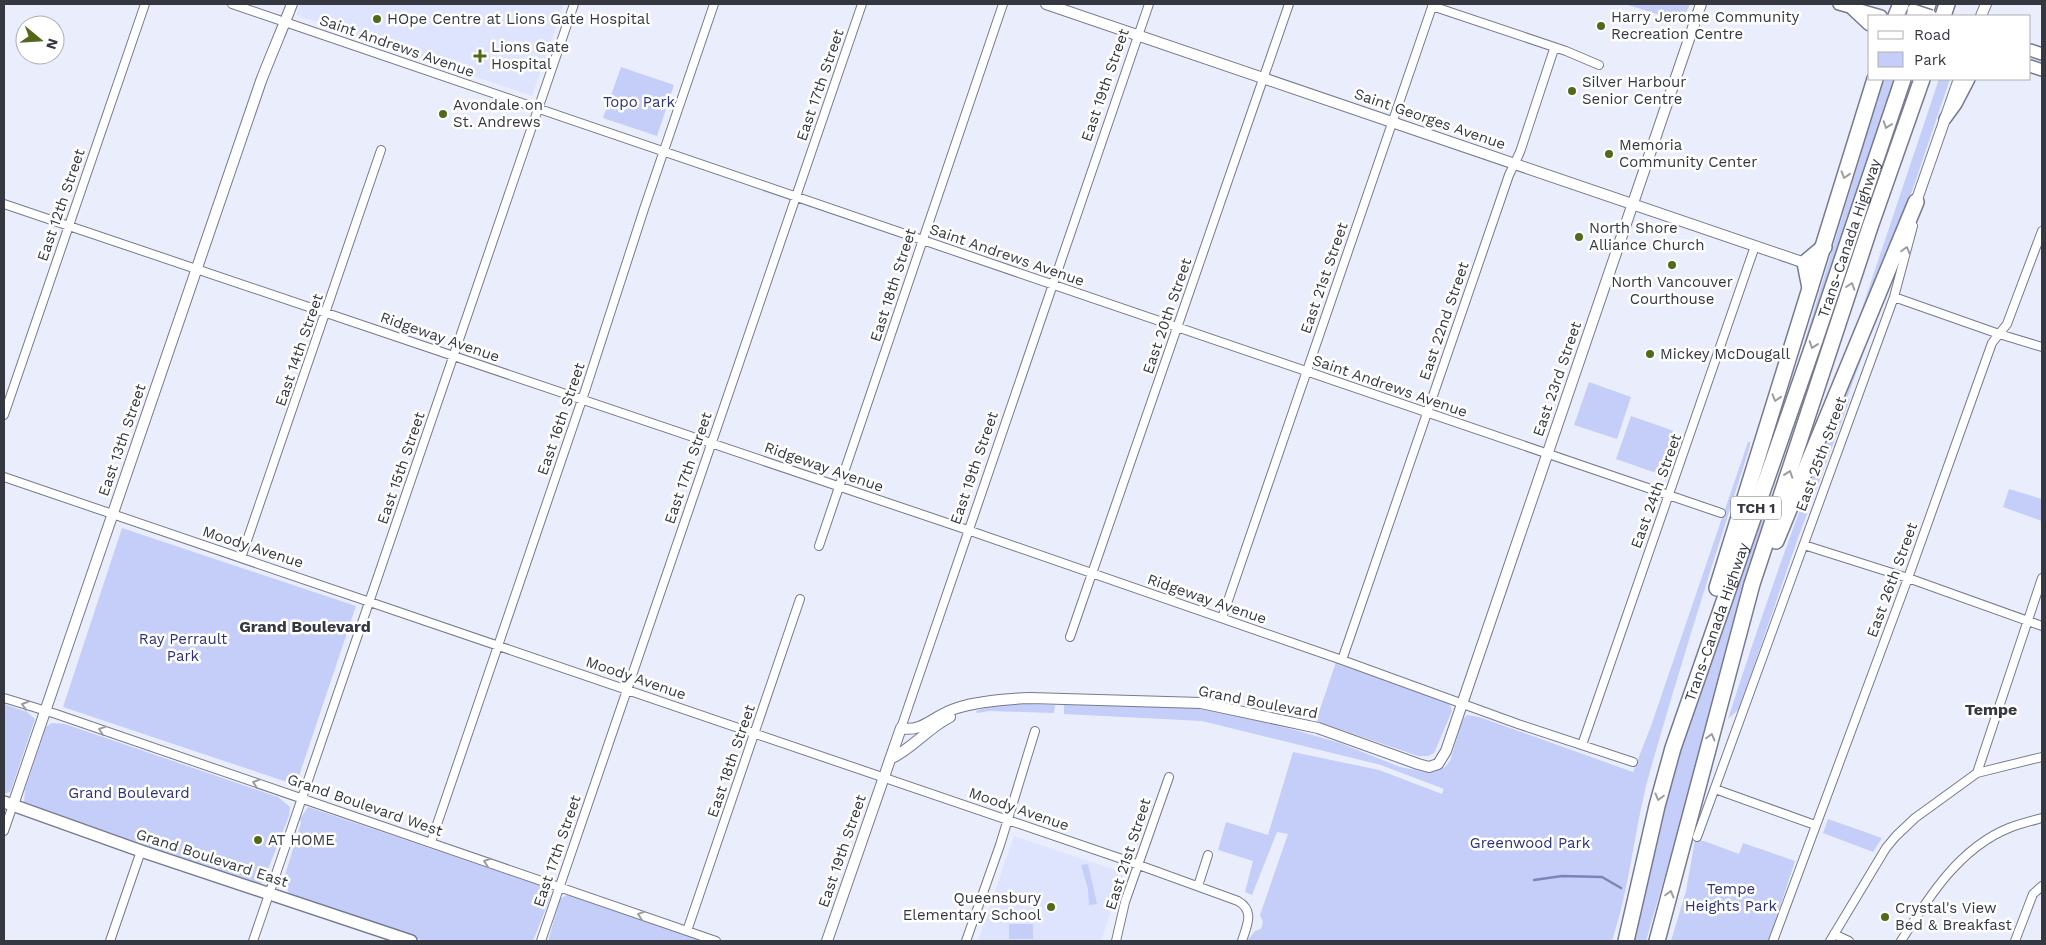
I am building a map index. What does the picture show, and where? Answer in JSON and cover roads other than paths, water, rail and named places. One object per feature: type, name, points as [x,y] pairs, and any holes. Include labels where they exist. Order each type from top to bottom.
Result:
[{"type":"highway","points":[[1905,9],[1928,4]]},
{"type":"highway","points":[[1846,6],[1868,22]]},
{"type":"highway","points":[[1664,777],[1680,704],[1876,80]]},
{"type":"highway","name":"Trans-Canada Highway","points":[[1626,941],[1664,777],[1903,80]]},
{"type":"highway","name":"Trans-Canada Highway","points":[[1657,941],[1728,671],[1766,540],[1870,227],[1922,80]]},
{"type":"highway","points":[[1728,671],[1785,518],[1916,202]]},
{"type":"highway","points":[[1810,289],[1805,263],[1824,247]]},
{"type":"main road","points":[[1846,6],[1878,15]]},
{"type":"main road","points":[[1905,9],[1927,15]]},
{"type":"main road","points":[[1945,119],[1956,104],[1968,80]]},
{"type":"main road","name":"Grand Boulevard East","points":[[8,803],[141,851],[269,892],[397,939],[411,941]]},
{"type":"street","name":"East 12th Street","points":[[4,416],[145,4]]},
{"type":"street","name":"Saint Andrews Avenue","points":[[232,4],[1721,514]]},
{"type":"street","name":"East 13th Street","points":[[282,21],[285,4]]},
{"type":"street","name":"East 13th Street","points":[[4,831],[8,803],[46,711],[269,59],[270,44],[292,4]]},
{"type":"street","name":"East 15th Street","points":[[253,941],[574,4]]},
{"type":"street","name":"East 16th Street","points":[[431,842],[582,400],[714,4]]},
{"type":"street","name":"East 17th Street","points":[[541,941],[862,4]]},
{"type":"street","name":"East 18th Street","points":[[819,546],[1003,4]]},
{"type":"street","name":"Saint Georges Avenue","points":[[1046,4],[1805,263]]},
{"type":"street","name":"East 19th Street","points":[[827,941],[1149,4]]},
{"type":"street","name":"East 20th Street","points":[[1070,637],[1289,4]]},
{"type":"street","name":"East 23rd Street","points":[[1438,764],[1446,752],[1546,454],[1701,4]]},
{"type":"street","points":[[1432,5],[1554,49],[1562,50],[1598,65]]},
{"type":"street","name":"East 21st Street","points":[[1222,618],[1432,5]]},
{"type":"street","name":"East 22nd Street","points":[[1342,660],[1514,164],[1520,152],[1554,49]]},
{"type":"street","name":"East 25th Street","points":[[1697,836],[1894,297],[1917,210],[1916,202],[1958,80]]},
{"type":"street","name":"East 14th Street","points":[[241,558],[381,150]]},
{"type":"street","name":"Ridgeway Avenue","points":[[4,204],[840,487],[1633,762]]},
{"type":"street","name":"East 26th Street","points":[[1773,941],[1908,578],[1992,343],[2007,324],[2042,231]]},
{"type":"street","name":"East 24th Street","points":[[1582,745],[1754,246]]},
{"type":"street","points":[[1894,297],[1999,334],[2042,346]]},
{"type":"street","name":"Moody Avenue","points":[[4,477],[1008,819],[1198,886],[1238,901],[1246,906],[1250,917],[1242,941]]},
{"type":"street","points":[[1804,545],[1908,578],[2042,626]]},
{"type":"street","points":[[1976,773],[2042,578]]},
{"type":"street","name":"East 18th Street","points":[[687,931],[800,599]]},
{"type":"street","name":"Grand Boulevard West","points":[[4,698],[431,842],[716,941]]},
{"type":"street","name":"Grand Boulevard","points":[[901,728],[914,730],[950,710],[1011,698],[1201,703],[1318,728],[1429,767],[1438,764]]},
{"type":"street","name":"Grand Boulevard","points":[[890,759],[901,754],[930,729],[976,705]]},
{"type":"street","points":[[966,941],[1008,819],[1035,731]]},
{"type":"street","points":[[1849,941],[1832,938],[1896,836],[1976,773],[2042,757]]},
{"type":"street","name":"East 21st Street","points":[[1116,941],[1138,865],[1169,777]]},
{"type":"street","points":[[1715,789],[1815,825]]},
{"type":"street","points":[[1901,941],[1938,884],[1962,859],[2004,830],[2042,818]]},
{"type":"street","points":[[110,941],[141,851]]},
{"type":"street","points":[[1198,886],[1208,855]]},
{"type":"street","points":[[2016,941],[2033,894],[2042,886]]},
{"type":"waterway","points":[[1534,880],[1562,876],[1602,877],[1621,888]]},
{"type":"place","name":"HOpe Centre at Lions Gate Hospital","points":[[377,19]]},
{"type":"place","name":"Harry Jerome Community Recreation Centre","points":[[1601,26]]},
{"type":"place","name":"Lions Gate Hospital","points":[[480,56]]},
{"type":"place","name":"Silver Harbour Senior Centre","points":[[1572,91]]},
{"type":"place","name":"Avondale on St. Andrews","points":[[443,114]]},
{"type":"place","name":"Memoria Community Center","points":[[1609,154]]},
{"type":"place","name":"North Shore Alliance Church","points":[[1579,237]]},
{"type":"place","name":"North Vancouver Courthouse","points":[[1672,265]]},
{"type":"place","name":"Mickey McDougall","points":[[1650,354]]},
{"type":"place","name":"AT HOME","points":[[258,840]]},
{"type":"place","name":"Queensbury Elementary School","points":[[1051,907]]},
{"type":"place","name":"Crystal's View Bed & Breakfast","points":[[1885,917]]},
{"type":"district","name":"Grand Boulevard","points":[[305,626]]},
{"type":"district","name":"Tempe","points":[[1991,709]]},
{"type":"park label","name":"Topo Park","points":[[639,102]]},
{"type":"park label","name":"Ray Perrault Park","points":[[183,648]]},
{"type":"park label","name":"Greenwood Park","points":[[1530,843]]},
{"type":"park label","name":"Tempe Heights Park","points":[[1731,898]]}]
